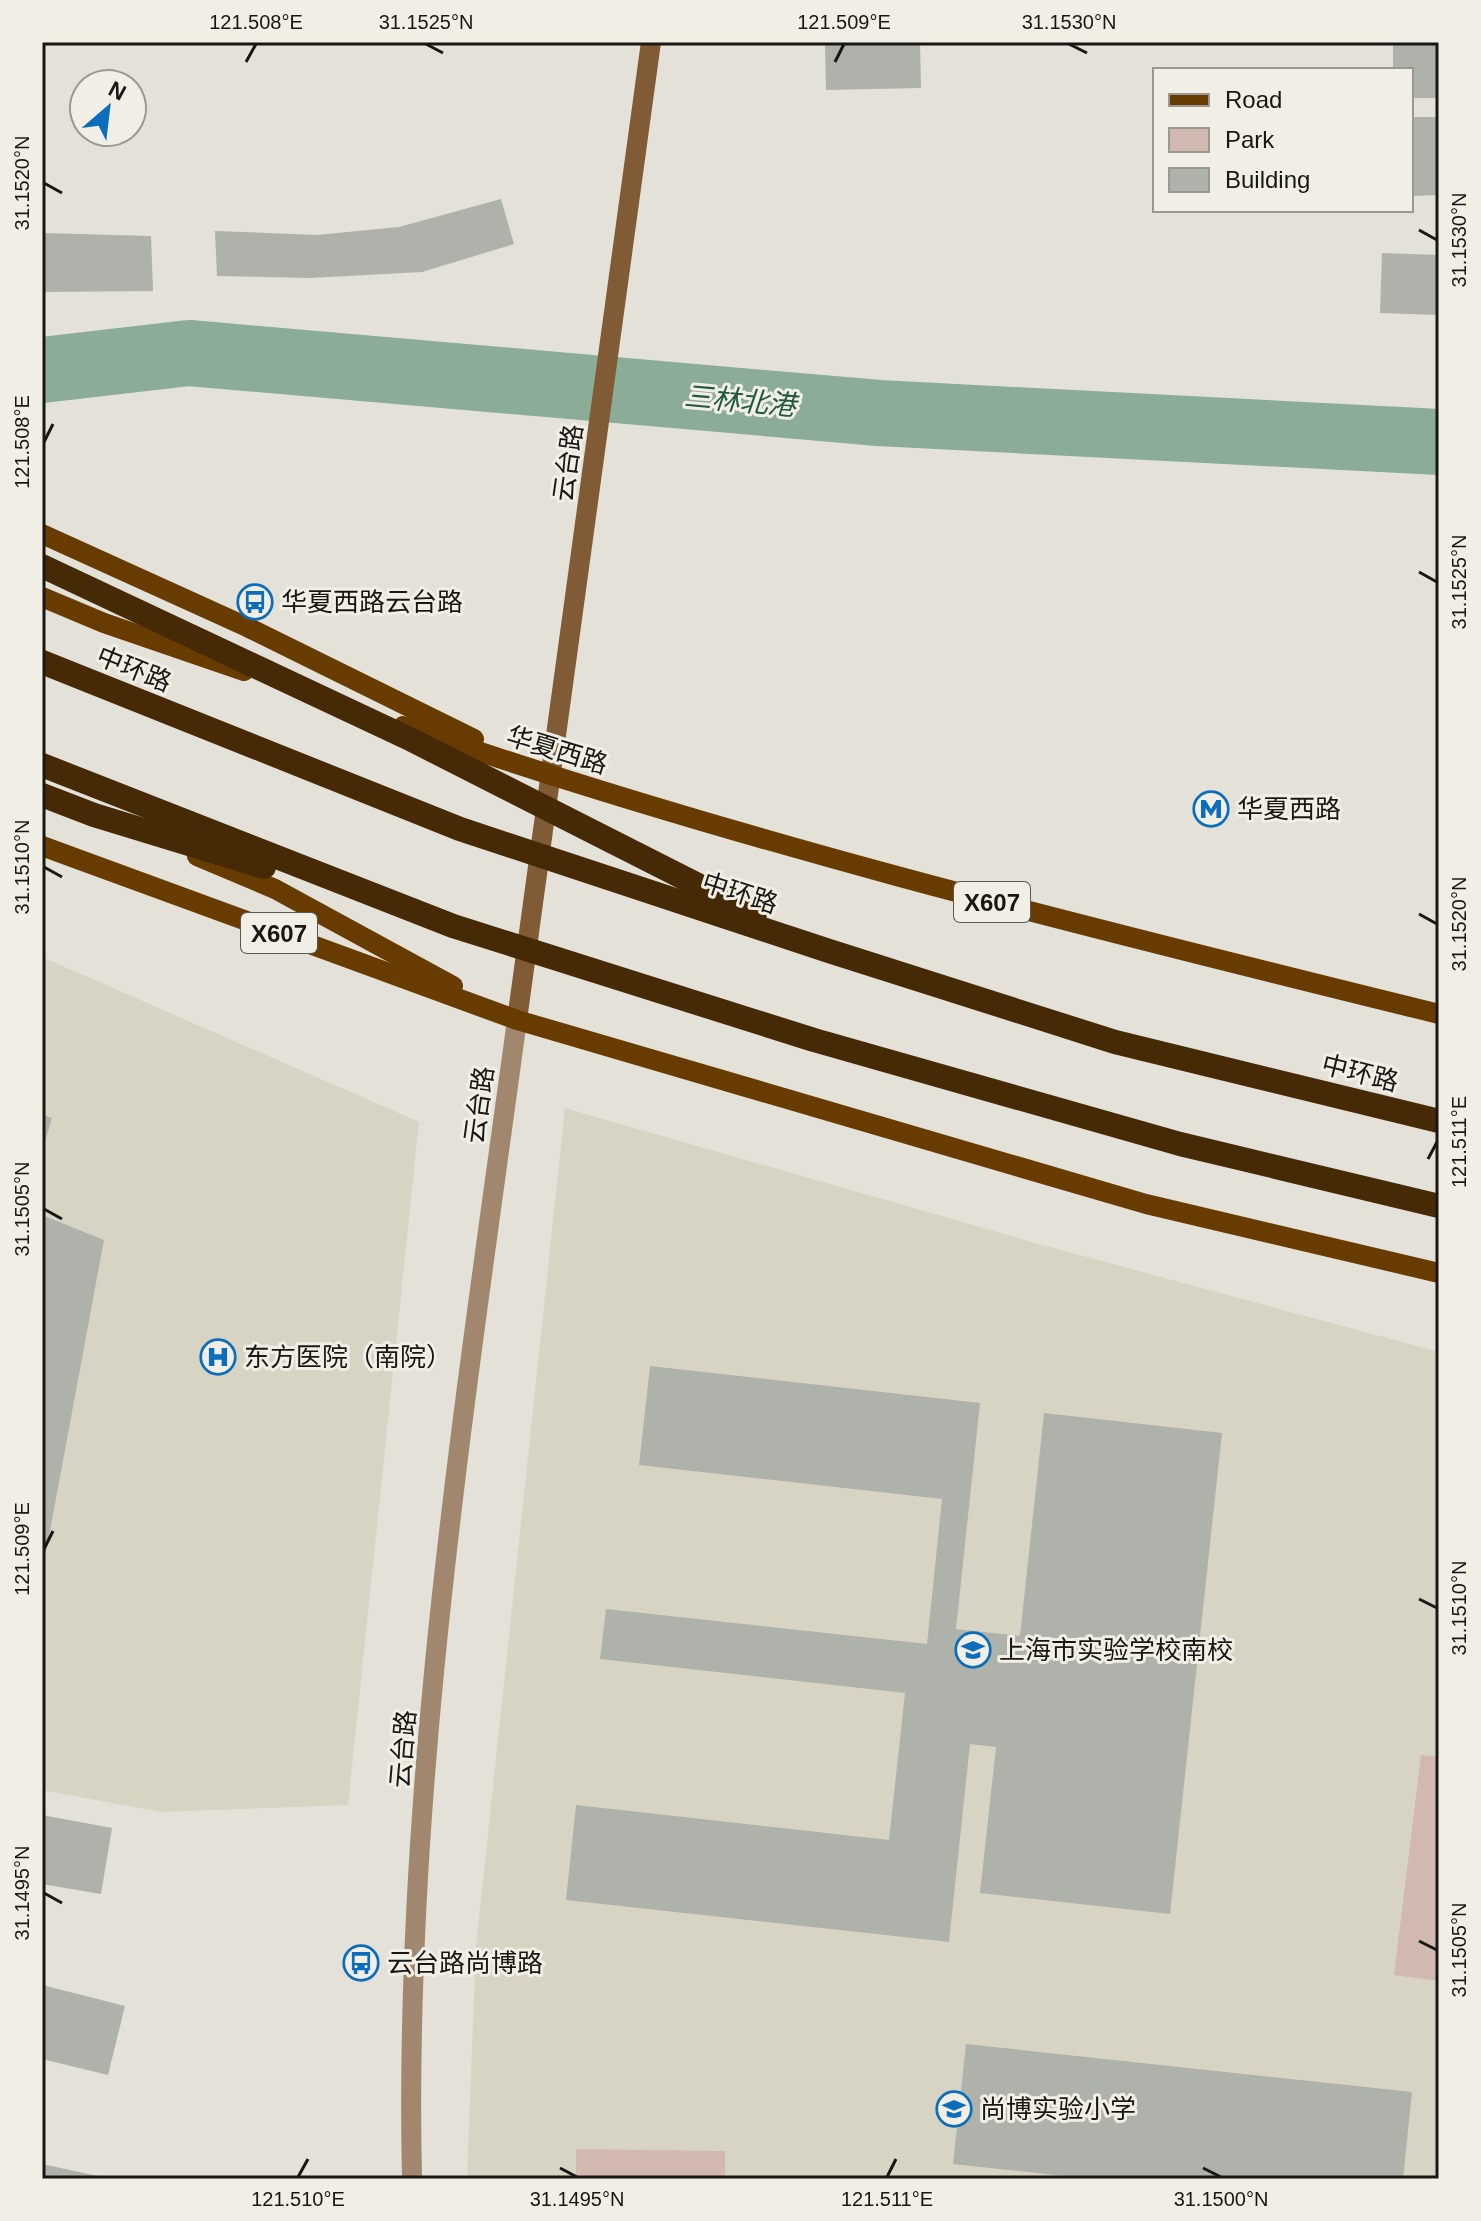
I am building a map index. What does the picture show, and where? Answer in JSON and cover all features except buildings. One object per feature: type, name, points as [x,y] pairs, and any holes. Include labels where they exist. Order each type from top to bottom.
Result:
[{"type":"highway","points":[[42,566],[412,740],[829,951]]},
{"type":"highway","name":"中环路","points":[[42,662],[460,829],[829,951],[1115,1042],[1439,1121]]},
{"type":"highway","points":[[42,765],[453,926]]},
{"type":"highway","points":[[42,793],[94,815],[829,1045],[1180,1144],[1439,1206]]},
{"type":"main road","points":[[42,534],[247,627],[549,777]]},
{"type":"main road","name":"华夏西路","points":[[42,597],[104,623],[549,777],[1034,914],[1439,1014]]},
{"type":"main road","points":[[42,793],[275,889],[517,1020]]},
{"type":"main road","name":"X607","points":[[42,846],[517,1020],[1146,1204],[1439,1273]]},
{"type":"street","name":"云台路","points":[[412,2179],[413,1970],[428,1743],[453,1495],[651,42]]},
{"type":"shaded area","name":"东方医院（南院）","points":[[42,957],[419,1122],[348,1805],[161,1812],[42,1790]]},
{"type":"shaded area","name":"上海市实验学校南校","points":[[565,1108],[1035,1243],[1439,1352],[1439,2179],[467,2179],[476,1947]]},
{"type":"green space","points":[[1421,1755],[1439,1757],[1439,1981],[1394,1975]]},
{"type":"green space","points":[[576,2149],[725,2151],[725,2179],[576,2179]]},
{"type":"waterway","name":"三林北港","points":[[42,370],[189,353],[879,413],[1439,442]]},
{"type":"place","name":"华夏西路云台路","points":[[255,602]]},
{"type":"place","name":"华夏西路","points":[[1211,809]]},
{"type":"place","name":"东方医院（南院）","points":[[218,1357]]},
{"type":"place","name":"上海市实验学校南校","points":[[973,1650]]},
{"type":"place","name":"云台路尚博路","points":[[361,1963]]},
{"type":"place","name":"尚博实验小学","points":[[954,2109]]}]
